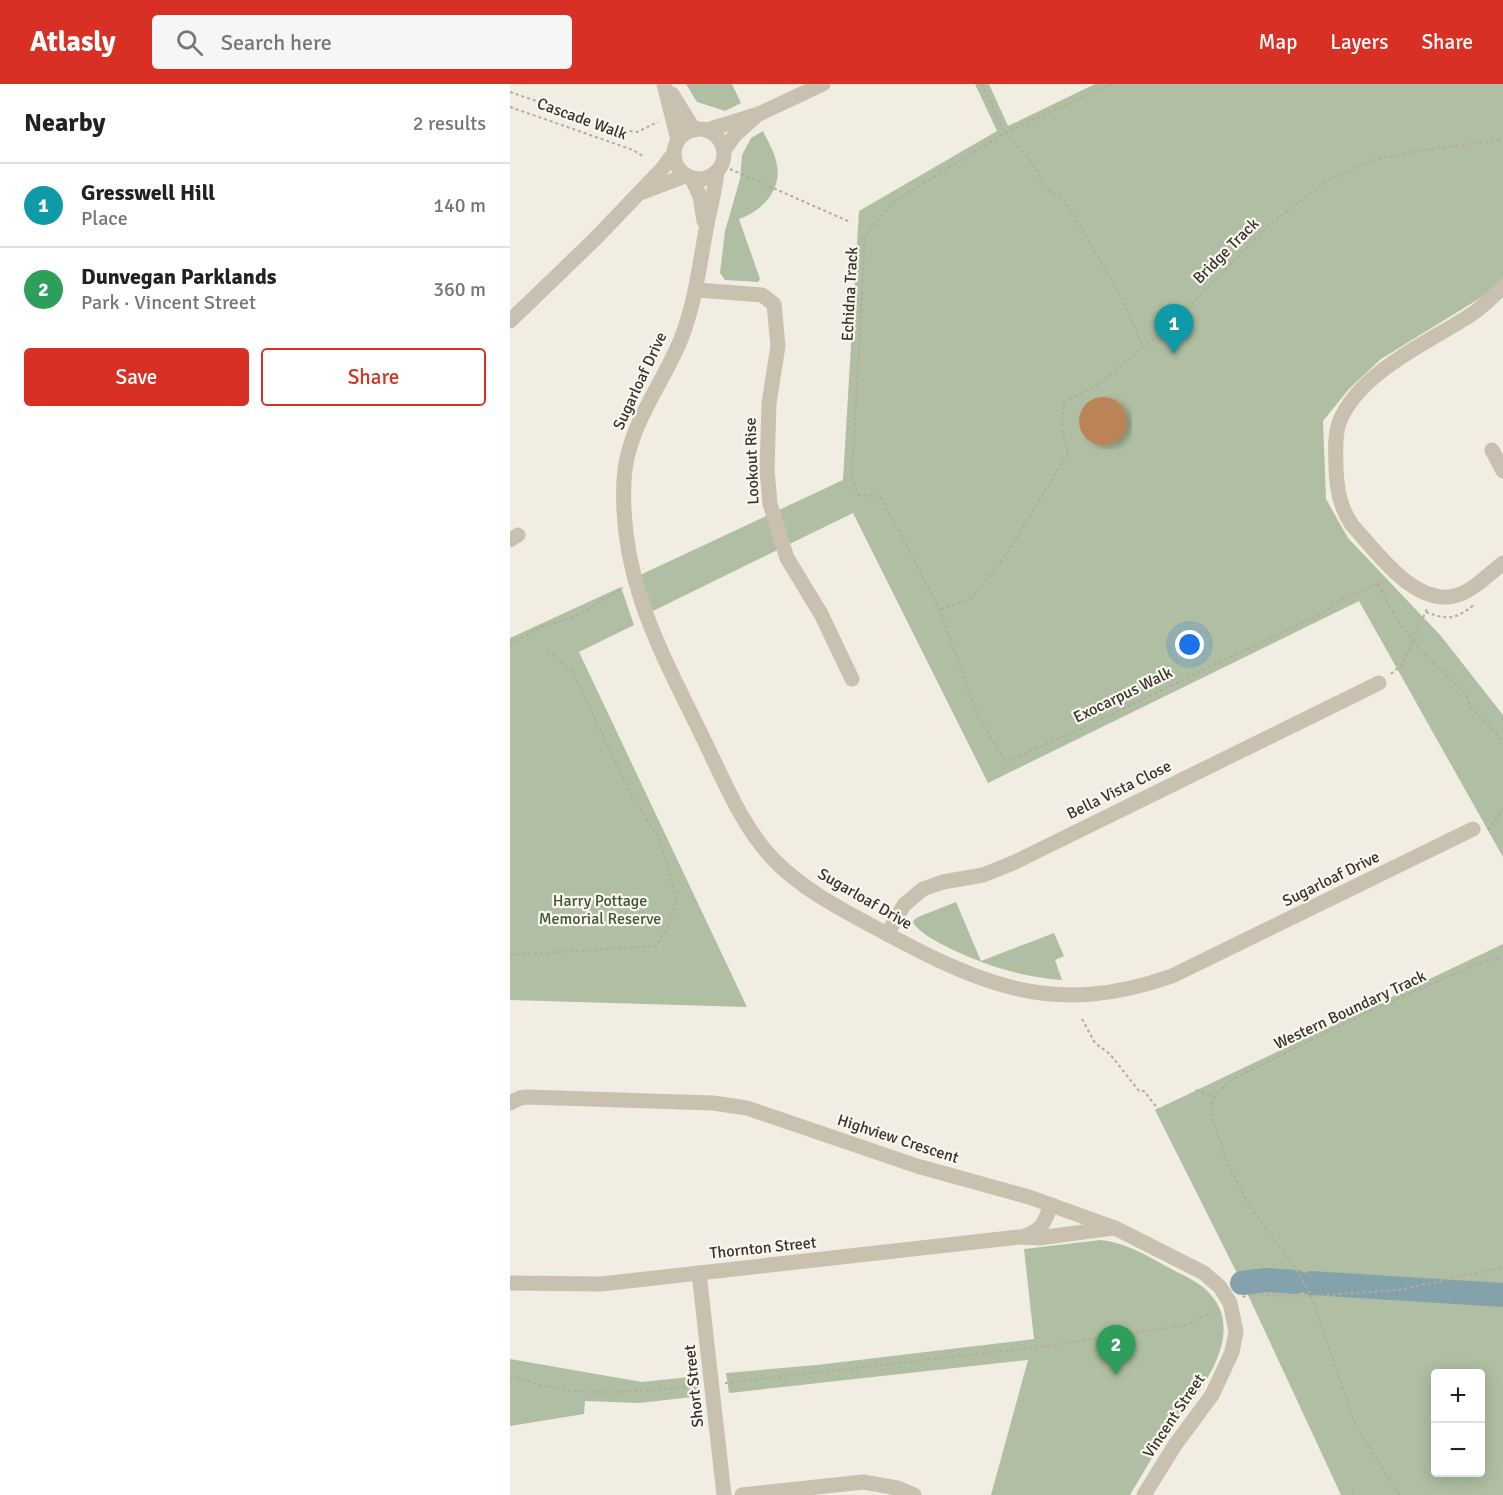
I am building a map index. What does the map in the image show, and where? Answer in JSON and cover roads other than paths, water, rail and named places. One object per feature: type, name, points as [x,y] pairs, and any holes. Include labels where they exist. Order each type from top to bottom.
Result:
[{"type":"street","points":[[665,84],[700,130],[718,138],[721,163]]},
{"type":"street","points":[[665,84],[676,146],[675,162],[688,177]]},
{"type":"street","points":[[510,321],[638,195],[662,169],[688,132],[759,114],[823,84]]},
{"type":"street","points":[[638,195],[688,177],[705,179],[721,163],[735,135],[759,114]]},
{"type":"street","name":"Sugarloaf Drive","points":[[721,163],[706,230],[697,290],[681,340],[642,415],[626,462],[624,505],[626,532],[635,581],[644,611],[659,646],[734,802],[750,831],[773,859],[802,884],[838,908],[960,970],[1009,988],[1073,996],[1114,992],[1155,982],[1192,968],[1473,829]]},
{"type":"street","name":"Sugarloaf Drive","points":[[688,177],[700,196],[706,230]]},
{"type":"street","points":[[1503,287],[1473,314],[1382,370],[1359,394],[1340,421],[1335,449],[1337,484],[1342,507],[1352,525],[1412,587],[1433,596],[1449,597],[1464,592],[1503,563]]},
{"type":"street","name":"Lookout Rise","points":[[697,290],[762,295],[774,304],[778,346],[769,403],[767,471],[770,504],[787,558],[821,614],[852,680]]},
{"type":"street","points":[[1492,450],[1503,471]]},
{"type":"street","name":"Bella Vista Close","points":[[887,934],[904,905],[923,889],[943,882],[983,875],[1013,863],[1379,683]]},
{"type":"street","name":"Highview Crescent","points":[[510,1103],[527,1097],[735,1105],[917,1166],[1051,1205],[1115,1228],[1204,1273],[1220,1287],[1230,1303],[1235,1321]]},
{"type":"street","name":"Thornton Street","points":[[1019,1237],[1039,1230],[1051,1205]]},
{"type":"street","points":[[1067,1234],[1071,1228],[1071,1212]]},
{"type":"street","name":"Thornton Street","points":[[510,1283],[587,1285],[1115,1228]]},
{"type":"street","name":"Short Street","points":[[699,1273],[724,1495]]},
{"type":"street","name":"Vincent Street","points":[[1144,1495],[1175,1445],[1212,1395],[1232,1352],[1236,1331],[1235,1321]]},
{"type":"street","points":[[742,1495],[863,1482],[897,1488],[914,1495]]},
{"type":"waterway","points":[[1242,1283],[1266,1280],[1296,1282]]},
{"type":"waterway","points":[[1311,1283],[1503,1295]]},
{"type":"place","name":"Gresswell Hill","points":[[1174,354]]},
{"type":"place","name":"Dunvegan Parklands","points":[[1116,1375]]},
{"type":"park label","name":"Harry Pottage Memorial Reserve","points":[[600,910]]}]
